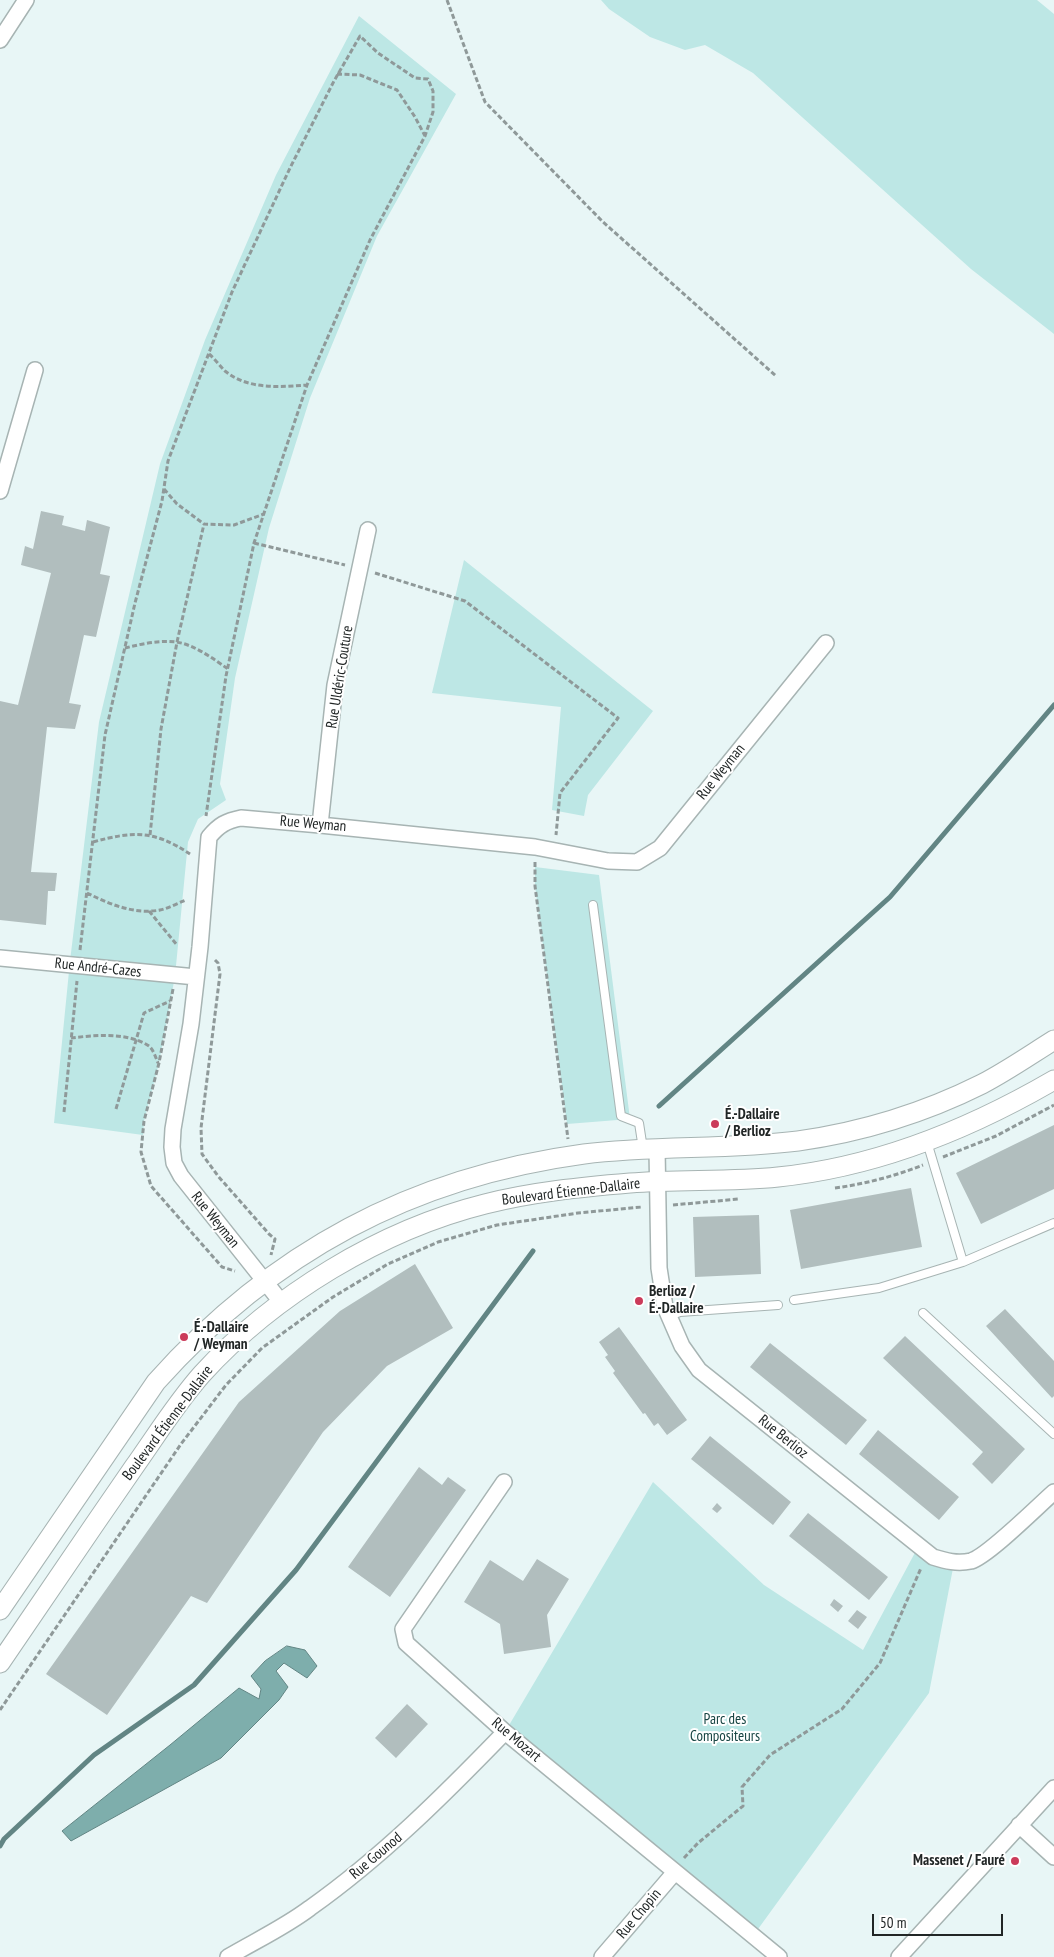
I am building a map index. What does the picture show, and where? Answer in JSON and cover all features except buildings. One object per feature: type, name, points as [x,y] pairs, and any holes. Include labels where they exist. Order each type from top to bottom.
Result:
[{"type":"street","points":[[0,40],[26,0]]},
{"type":"street","points":[[0,491],[35,370]]},
{"type":"street","name":"Rue Uldéric-Couture","points":[[320,825],[335,684],[368,530]]},
{"type":"street","name":"Rue Weyman","points":[[282,1302],[190,1188],[174,1163],[172,1148],[173,1129],[191,1024],[200,947],[209,837],[218,825],[240,818],[320,825],[535,847],[608,861],[636,862],[660,848],[826,643]]},
{"type":"street","name":"Rue André-Cazes","points":[[0,958],[196,977]]},
{"type":"street","name":"Boulevard Étienne-Dallaire","points":[[0,1610],[156,1382],[186,1348],[264,1280],[346,1228],[441,1186],[490,1172],[570,1156],[650,1149],[796,1141],[847,1133],[886,1122],[933,1105],[982,1083],[1054,1040]]},
{"type":"street","name":"Boulevard Étienne-Dallaire","points":[[0,1663],[187,1392],[221,1354],[282,1302],[313,1281],[362,1253],[409,1230],[455,1213],[485,1204],[548,1192],[658,1182],[779,1177],[834,1168],[883,1157],[927,1142],[979,1120],[1054,1080]]},
{"type":"street","name":"Rue Berlioz","points":[[650,1149],[658,1182],[660,1268],[665,1307],[682,1346],[699,1370],[933,1557],[954,1563],[973,1561],[991,1548],[1054,1492]]},
{"type":"street","name":"Rue Mozart","points":[[504,1482],[403,1629],[406,1643],[505,1732],[779,1957]]},
{"type":"street","name":"Rue Gounod","points":[[228,1957],[309,1909],[387,1848],[505,1732]]},
{"type":"street","points":[[899,1957],[1054,1788]]},
{"type":"street","points":[[1019,1825],[1054,1857]]},
{"type":"street","name":"Rue Chopin","points":[[602,1957],[675,1872]]},
{"type":"lane","points":[[593,905],[621,1116],[639,1123],[650,1149]]},
{"type":"lane","points":[[927,1142],[963,1262]]},
{"type":"lane","points":[[794,1300],[879,1288],[963,1262],[1054,1224]]},
{"type":"lane","points":[[668,1316],[680,1312],[778,1305]]},
{"type":"lane","points":[[923,1313],[1054,1434]]},
{"type":"path","points":[[447,0],[485,102],[603,222],[776,376]]},
{"type":"path","points":[[64,1112],[78,966],[105,735],[164,488],[168,460],[236,283],[290,168],[338,74],[360,36],[378,53],[415,78],[428,79],[433,91],[433,112],[425,136],[370,240],[307,385],[254,543],[228,669],[206,821]]},
{"type":"path","points":[[338,74],[360,75],[397,90],[425,136]]},
{"type":"path","points":[[209,354],[226,372],[251,385],[282,387],[307,385]]},
{"type":"path","points":[[164,488],[177,504],[204,524],[234,525],[264,514]]},
{"type":"path","points":[[150,835],[161,729],[176,642],[204,524]]},
{"type":"path","points":[[254,543],[360,569],[465,601],[618,718],[560,793],[555,850]]},
{"type":"path","points":[[125,648],[150,642],[176,642],[203,653],[228,669]]},
{"type":"path","points":[[93,842],[119,835],[150,835],[173,842],[190,854]]},
{"type":"path","points":[[535,847],[535,886],[570,1156]]},
{"type":"path","points":[[87,893],[106,902],[134,910],[160,910],[186,900]]},
{"type":"path","points":[[149,910],[177,945]]},
{"type":"path","points":[[211,956],[218,962],[220,974],[201,1128],[202,1154],[218,1176],[275,1239],[264,1280]]},
{"type":"path","points":[[116,1108],[144,1013],[170,1001]]},
{"type":"path","points":[[71,1038],[113,1036],[136,1040],[150,1047],[159,1063]]},
{"type":"path","points":[[832,1188],[852,1186],[905,1172],[996,1136],[1054,1106]]},
{"type":"path","points":[[0,1710],[181,1444],[226,1385],[262,1348],[332,1297],[388,1264],[438,1242],[496,1225],[578,1213],[744,1199]]},
{"type":"path","points":[[675,1872],[698,1842],[742,1806],[742,1787],[770,1755],[842,1709],[880,1663],[928,1553]]},
{"type":"green space","points":[[601,0],[1037,0],[1054,14],[1054,334],[971,269],[753,73],[705,45],[685,50],[650,37],[609,9]]},
{"type":"green space","points":[[359,16],[456,94],[377,236],[310,398],[269,528],[235,678],[220,784],[226,800],[198,819],[188,842],[175,976],[159,1063],[144,1121],[143,1135],[54,1123],[70,961],[99,722],[160,464],[205,340],[276,175]]},
{"type":"green space","points":[[464,560],[653,711],[588,795],[584,816],[552,810],[561,707],[432,693]]},
{"type":"green space","points":[[535,867],[599,875],[630,1119],[567,1124],[535,886]]},
{"type":"green space","name":"Parc des Compositeurs","points":[[653,1482],[764,1585],[863,1650],[918,1547],[954,1563],[929,1693],[753,1936],[505,1732]]},
{"type":"shaded area","points":[[287,1646],[305,1650],[317,1666],[307,1678],[284,1663],[276,1671],[288,1687],[279,1700],[221,1758],[71,1841],[62,1831],[239,1688],[259,1699],[261,1689],[251,1676],[265,1661]]},
{"type":"waterway","points":[[659,1106],[890,897],[1054,705]]},
{"type":"waterway","points":[[0,1846],[4,1839],[94,1755],[194,1685],[296,1570],[533,1251]]},
{"type":"place","name":"É.-Dallaire / Berlioz","points":[[715,1124]]},
{"type":"place","name":"Berlioz / É.-Dallaire","points":[[639,1301]]},
{"type":"place","name":"É.-Dallaire / Weyman","points":[[184,1337]]},
{"type":"place","name":"Massenet / Fauré","points":[[1015,1861]]}]
